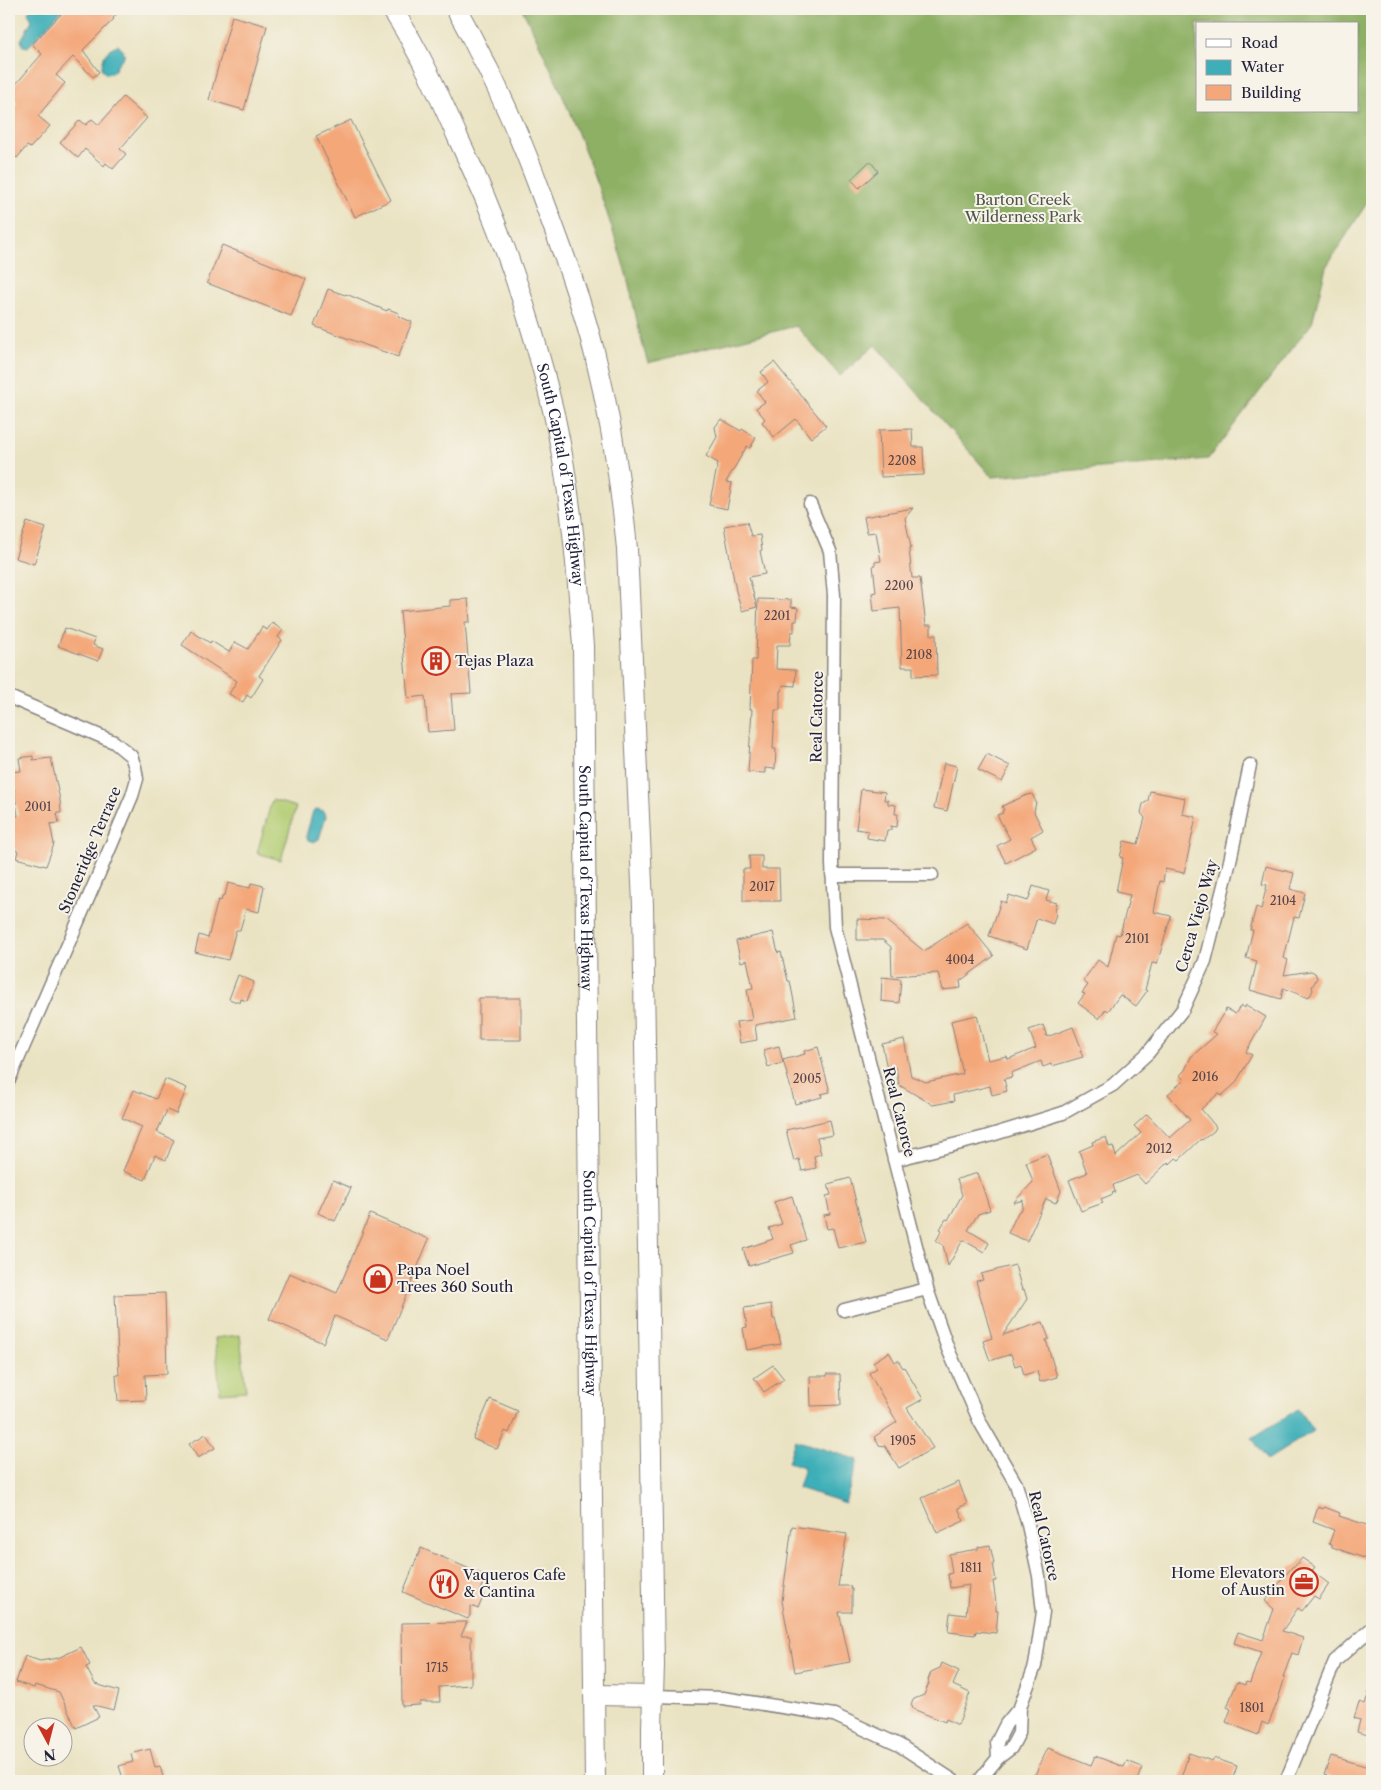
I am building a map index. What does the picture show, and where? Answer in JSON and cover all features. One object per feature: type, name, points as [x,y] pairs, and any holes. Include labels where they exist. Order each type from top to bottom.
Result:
[{"type":"highway","name":"South Capital of Texas Highway","points":[[392,9],[436,88],[475,171],[511,265],[534,335],[554,415],[577,564],[584,646],[595,1781]]},
{"type":"highway","points":[[456,9],[507,107],[570,270],[595,356],[614,443],[622,501],[627,549],[643,905],[653,1696],[652,1781]]},
{"type":"highway","points":[[595,1695],[653,1696]]},
{"type":"street","name":"Real Catorce","points":[[810,504],[830,552],[834,596],[832,875],[835,927],[927,1289],[952,1358],[980,1422],[1016,1484],[1028,1525],[1039,1576],[1043,1612],[1035,1666],[1020,1707],[1006,1724],[998,1742],[998,1758],[979,1781]]},
{"type":"street","name":"Stoneridge Terrace","points":[[9,697],[114,742],[131,756],[137,779],[108,855],[9,1080]]},
{"type":"street","name":"Cerca Viejo Way","points":[[894,1160],[985,1137],[1063,1113],[1113,1085],[1148,1053],[1184,1009],[1204,961],[1230,861],[1250,765]]},
{"type":"street","points":[[832,875],[932,875]]},
{"type":"street","points":[[844,1310],[927,1289]]},
{"type":"street","points":[[1286,1781],[1335,1661],[1372,1628]]},
{"type":"street","points":[[653,1696],[723,1698],[834,1715],[899,1745],[954,1781]]},
{"type":"green space","name":"Barton Creek Wilderness Park","points":[[522,9],[1372,9],[1372,195],[1326,267],[1312,323],[1208,459],[992,477],[875,345],[840,376],[796,326],[648,363],[625,270],[604,203],[580,137]]},
{"type":"green space","points":[[272,800],[296,807],[281,860],[257,853]]},
{"type":"green space","points":[[240,1335],[246,1391],[220,1393],[215,1338]]},
{"type":"water","points":[[30,9],[63,9],[28,47],[23,46],[21,40],[32,20],[28,13]]},
{"type":"water","points":[[118,45],[124,52],[124,56],[113,72],[106,74],[102,69],[104,57],[111,48]]},
{"type":"water","points":[[317,809],[323,811],[326,816],[319,839],[314,842],[308,840],[306,836],[313,811]]},
{"type":"water","points":[[1298,1409],[1313,1431],[1267,1460],[1252,1438]]},
{"type":"water","points":[[795,1440],[858,1460],[845,1503],[798,1488],[804,1467],[788,1462]]},
{"type":"building","points":[[66,9],[121,9],[114,19],[83,50],[99,72],[93,77],[73,57],[56,75],[65,83],[38,116],[50,126],[30,148],[27,146],[17,158],[9,150],[9,113],[17,103],[9,96],[9,92],[42,54],[32,44]]},
{"type":"building","points":[[232,16],[267,26],[244,110],[209,100]]},
{"type":"building","points":[[123,97],[147,118],[120,149],[126,154],[113,169],[106,163],[104,166],[85,149],[78,158],[60,142],[80,120],[86,125],[92,119],[99,125]]},
{"type":"building","points":[[351,120],[391,200],[355,217],[316,136]]},
{"type":"building","points":[[870,161],[878,171],[859,188],[851,179]]},
{"type":"building","points":[[222,245],[306,279],[291,316],[207,283]]},
{"type":"building","points":[[328,289],[346,294],[387,311],[388,309],[399,313],[398,316],[412,322],[398,357],[314,326]]},
{"type":"building","points":[[774,362],[826,426],[811,438],[796,419],[774,437],[762,422],[765,419],[756,408],[765,402],[757,391],[768,382],[761,372]]},
{"type":"building","points":[[721,419],[756,438],[750,448],[747,446],[726,482],[732,483],[727,509],[709,505],[718,463],[706,456],[717,437],[715,427]]},
{"type":"building","points":[[912,429],[913,447],[923,447],[924,475],[881,477],[879,430]]},
{"type":"building","points":[[913,508],[905,518],[911,548],[909,549],[912,578],[920,578],[926,625],[931,625],[931,635],[936,635],[937,675],[913,676],[913,667],[902,667],[900,608],[874,611],[872,593],[876,592],[873,565],[875,565],[875,562],[881,561],[876,532],[867,533],[864,517]]},
{"type":"building","points":[[27,522],[46,528],[34,564],[15,558]]},
{"type":"building","points":[[747,522],[751,536],[760,535],[762,550],[760,551],[765,574],[749,577],[757,607],[742,611],[736,591],[724,526]]},
{"type":"building","name":"Tejas Plaza","points":[[468,599],[470,622],[465,622],[471,693],[451,694],[454,730],[428,732],[425,696],[408,698],[400,611],[450,606],[450,600]]},
{"type":"building","points":[[758,599],[791,600],[791,607],[798,608],[797,621],[794,621],[794,632],[791,632],[790,645],[777,645],[776,669],[796,670],[795,686],[783,685],[782,691],[780,691],[780,710],[775,710],[773,749],[776,749],[775,769],[765,768],[765,773],[748,772],[752,709],[750,709],[752,660],[756,660]]},
{"type":"building","points":[[272,623],[283,630],[278,637],[282,640],[259,676],[263,679],[251,698],[247,695],[243,702],[229,694],[237,681],[182,645],[191,631],[229,652],[235,642],[248,649],[262,627],[267,630]]},
{"type":"building","points":[[65,628],[95,639],[93,645],[103,649],[98,661],[58,646]]},
{"type":"building","points":[[987,754],[1010,766],[1002,782],[978,770]]},
{"type":"building","points":[[33,756],[33,760],[51,758],[60,800],[61,813],[57,813],[59,823],[50,824],[54,844],[46,866],[16,858],[18,851],[9,849],[9,817],[18,816],[9,772],[21,771],[19,758]]},
{"type":"building","points":[[944,763],[957,766],[947,811],[934,808]]},
{"type":"building","points":[[861,789],[885,792],[884,800],[888,800],[888,804],[896,805],[895,814],[898,814],[897,827],[891,826],[891,830],[887,830],[885,841],[867,838],[868,831],[856,829]]},
{"type":"building","points":[[1150,791],[1185,798],[1182,814],[1196,817],[1184,873],[1165,869],[1163,882],[1160,881],[1154,912],[1171,916],[1157,964],[1152,963],[1145,990],[1147,991],[1136,1006],[1120,995],[1108,1011],[1106,1009],[1099,1019],[1078,1003],[1085,994],[1082,993],[1088,985],[1083,981],[1098,960],[1108,967],[1116,934],[1120,935],[1130,895],[1116,892],[1123,858],[1120,857],[1124,841],[1138,844],[1145,818],[1141,813],[1143,804],[1148,801]]},
{"type":"building","points":[[1032,794],[1036,802],[1034,812],[1043,830],[1031,837],[1036,847],[1006,863],[997,846],[1010,839],[997,815],[1003,813],[1002,806]]},
{"type":"building","points":[[749,856],[762,856],[762,869],[779,869],[780,901],[743,901],[743,869],[750,869]]},
{"type":"building","points":[[1266,866],[1294,873],[1290,889],[1305,893],[1299,918],[1294,917],[1284,958],[1288,960],[1284,975],[1311,971],[1315,973],[1317,978],[1310,996],[1306,997],[1283,988],[1281,999],[1250,990],[1257,961],[1246,958],[1256,907],[1261,909],[1267,885],[1262,884]]},
{"type":"building","points":[[228,883],[250,888],[251,883],[264,886],[259,912],[246,909],[240,930],[236,930],[228,960],[195,952],[199,935],[208,938],[218,900],[221,901],[223,895],[225,895]]},
{"type":"building","points":[[1033,886],[1049,891],[1046,900],[1057,903],[1053,924],[1037,918],[1027,949],[989,936],[1001,901],[1006,903],[1009,895],[1028,901]]},
{"type":"building","points":[[857,919],[886,920],[924,951],[967,923],[994,956],[960,981],[961,988],[942,990],[938,973],[892,976],[891,947],[883,940],[857,940]]},
{"type":"building","points":[[773,932],[778,953],[781,952],[788,981],[790,981],[797,1017],[755,1025],[757,1040],[740,1043],[736,1022],[752,1020],[747,989],[753,988],[747,960],[741,962],[736,941]]},
{"type":"building","points":[[238,975],[254,982],[247,1001],[241,999],[240,1003],[229,999]]},
{"type":"building","points":[[882,977],[901,979],[899,1003],[881,1001]]},
{"type":"building","points":[[479,998],[521,998],[521,1040],[479,1040]]},
{"type":"building","points":[[1241,1005],[1245,1008],[1246,1005],[1266,1017],[1246,1052],[1252,1055],[1235,1084],[1221,1096],[1219,1093],[1201,1109],[1216,1127],[1214,1131],[1201,1139],[1179,1160],[1176,1158],[1170,1164],[1168,1162],[1145,1184],[1137,1175],[1113,1185],[1115,1192],[1101,1199],[1103,1203],[1081,1211],[1069,1180],[1087,1173],[1079,1151],[1093,1145],[1092,1142],[1106,1137],[1109,1147],[1113,1146],[1116,1156],[1141,1133],[1134,1126],[1147,1114],[1170,1138],[1190,1120],[1168,1094],[1184,1080],[1180,1075],[1185,1070],[1191,1057],[1217,1034],[1212,1032],[1226,1009],[1235,1014]]},
{"type":"building","points":[[977,1015],[988,1060],[1007,1056],[1008,1059],[1036,1048],[1029,1030],[1043,1025],[1047,1037],[1073,1027],[1083,1057],[1043,1067],[1041,1061],[1011,1073],[1012,1077],[1004,1079],[1007,1091],[992,1095],[990,1086],[953,1095],[954,1101],[933,1105],[899,1085],[896,1068],[887,1069],[882,1044],[904,1039],[911,1076],[926,1082],[963,1074],[951,1021]]},
{"type":"building","points":[[779,1046],[783,1063],[768,1067],[763,1050]]},
{"type":"building","points":[[818,1047],[830,1092],[821,1094],[822,1097],[795,1104],[783,1060],[805,1054],[804,1051]]},
{"type":"building","points":[[165,1079],[187,1088],[176,1114],[167,1110],[157,1132],[174,1140],[166,1160],[155,1155],[145,1180],[123,1171],[142,1127],[122,1118],[134,1090],[156,1099]]},
{"type":"building","points":[[830,1120],[833,1135],[817,1138],[821,1154],[814,1156],[816,1168],[802,1171],[799,1159],[794,1161],[786,1130]]},
{"type":"building","points":[[1047,1154],[1061,1191],[1056,1203],[1046,1199],[1027,1241],[1008,1233],[1018,1212],[1022,1209],[1023,1200],[1013,1203],[1033,1182],[1026,1162]]},
{"type":"building","points":[[978,1173],[990,1210],[978,1214],[968,1230],[989,1243],[984,1252],[963,1240],[948,1266],[943,1245],[936,1241],[942,1230],[940,1229],[946,1219],[948,1220],[962,1195],[957,1179]]},
{"type":"building","points":[[850,1178],[866,1242],[838,1248],[833,1228],[827,1229],[824,1215],[830,1214],[826,1196],[831,1195],[828,1184]]},
{"type":"building","points":[[333,1180],[351,1188],[335,1221],[318,1213]]},
{"type":"building","points":[[792,1196],[806,1240],[791,1245],[794,1253],[749,1266],[743,1249],[773,1239],[769,1228],[782,1224],[774,1202]]},
{"type":"building","name":"Papa Noel Trees 360 South","points":[[370,1214],[429,1239],[388,1339],[335,1316],[323,1343],[269,1319],[289,1273],[337,1293]]},
{"type":"building","points":[[1015,1265],[1022,1290],[1024,1289],[1027,1299],[1003,1335],[1043,1322],[1049,1339],[1046,1340],[1057,1377],[1040,1382],[1037,1371],[1024,1375],[1021,1364],[1015,1366],[1011,1354],[990,1361],[983,1341],[992,1338],[976,1281],[983,1280],[981,1274]]},
{"type":"building","points":[[165,1293],[167,1374],[145,1375],[146,1400],[118,1401],[116,1375],[119,1375],[115,1295]]},
{"type":"building","points":[[771,1304],[773,1319],[775,1319],[781,1344],[747,1350],[743,1328],[747,1327],[744,1308]]},
{"type":"building","points":[[889,1352],[895,1362],[898,1360],[904,1367],[923,1399],[907,1408],[933,1448],[899,1468],[885,1446],[879,1445],[874,1437],[897,1422],[869,1373],[877,1368],[873,1362]]},
{"type":"building","points":[[773,1365],[784,1379],[764,1392],[754,1378]]},
{"type":"building","points":[[827,1374],[840,1374],[841,1405],[811,1406],[810,1376],[827,1376]]},
{"type":"building","points":[[490,1399],[518,1411],[509,1433],[505,1431],[497,1449],[473,1439]]},
{"type":"building","points":[[206,1434],[215,1448],[198,1458],[189,1444]]},
{"type":"building","points":[[959,1482],[967,1504],[958,1508],[964,1521],[937,1533],[922,1498]]},
{"type":"building","points":[[1318,1507],[1323,1509],[1324,1507],[1340,1513],[1339,1516],[1370,1526],[1369,1528],[1372,1530],[1372,1555],[1369,1554],[1367,1559],[1332,1547],[1329,1544],[1334,1530],[1313,1522]]},
{"type":"building","points":[[792,1526],[847,1534],[838,1586],[850,1586],[852,1589],[852,1612],[839,1612],[850,1662],[795,1672],[782,1601]]},
{"type":"building","points":[[990,1545],[996,1581],[993,1581],[996,1611],[998,1611],[996,1633],[976,1631],[975,1635],[949,1632],[950,1613],[966,1615],[969,1585],[950,1588],[948,1574],[952,1573],[949,1554]]},
{"type":"building","name":"Vaqueros Cafe & Cantina","points":[[421,1548],[486,1576],[479,1593],[484,1595],[478,1609],[471,1606],[471,1613],[468,1619],[403,1592]]},
{"type":"building","points":[[1302,1558],[1315,1567],[1312,1571],[1329,1584],[1319,1599],[1314,1596],[1302,1611],[1298,1608],[1282,1631],[1303,1638],[1298,1655],[1292,1653],[1283,1677],[1285,1677],[1277,1703],[1268,1725],[1262,1722],[1258,1735],[1226,1722],[1231,1709],[1227,1707],[1237,1682],[1245,1685],[1246,1682],[1250,1683],[1261,1652],[1234,1643],[1238,1632],[1263,1640],[1274,1609],[1265,1601],[1292,1567]]},
{"type":"building","points":[[467,1622],[461,1636],[471,1636],[471,1685],[439,1687],[440,1702],[420,1702],[420,1705],[402,1706],[401,1623]]},
{"type":"building","points":[[81,1647],[90,1665],[86,1667],[95,1684],[119,1691],[114,1710],[93,1705],[99,1717],[76,1728],[59,1692],[35,1685],[34,1688],[16,1682],[25,1656],[40,1661],[58,1658]]},
{"type":"building","points":[[942,1663],[959,1671],[953,1685],[970,1693],[958,1725],[946,1719],[945,1722],[913,1709],[911,1704],[914,1699],[924,1695],[931,1672],[940,1668]]},
{"type":"building","points":[[1369,1692],[1372,1692],[1372,1736],[1357,1732],[1360,1720],[1354,1718],[1359,1702],[1365,1704]]},
{"type":"building","points":[[1048,1748],[1091,1765],[1095,1756],[1124,1767],[1127,1761],[1142,1767],[1137,1781],[1032,1781]]},
{"type":"building","points":[[150,1749],[155,1767],[160,1766],[164,1781],[124,1781],[119,1766],[133,1762],[131,1754]]},
{"type":"building","points":[[1189,1753],[1212,1761],[1214,1758],[1237,1766],[1232,1781],[1180,1781]]},
{"type":"building","points":[[1331,1756],[1372,1768],[1370,1781],[1340,1781],[1324,1775]]},
{"type":"place","name":"Tejas Plaza","points":[[436,661]]},
{"type":"place","name":"Papa Noel Trees 360 South","points":[[378,1279]]},
{"type":"place","name":"Home Elevators of Austin","points":[[1304,1582]]},
{"type":"place","name":"Vaqueros Cafe & Cantina","points":[[444,1584]]}]
